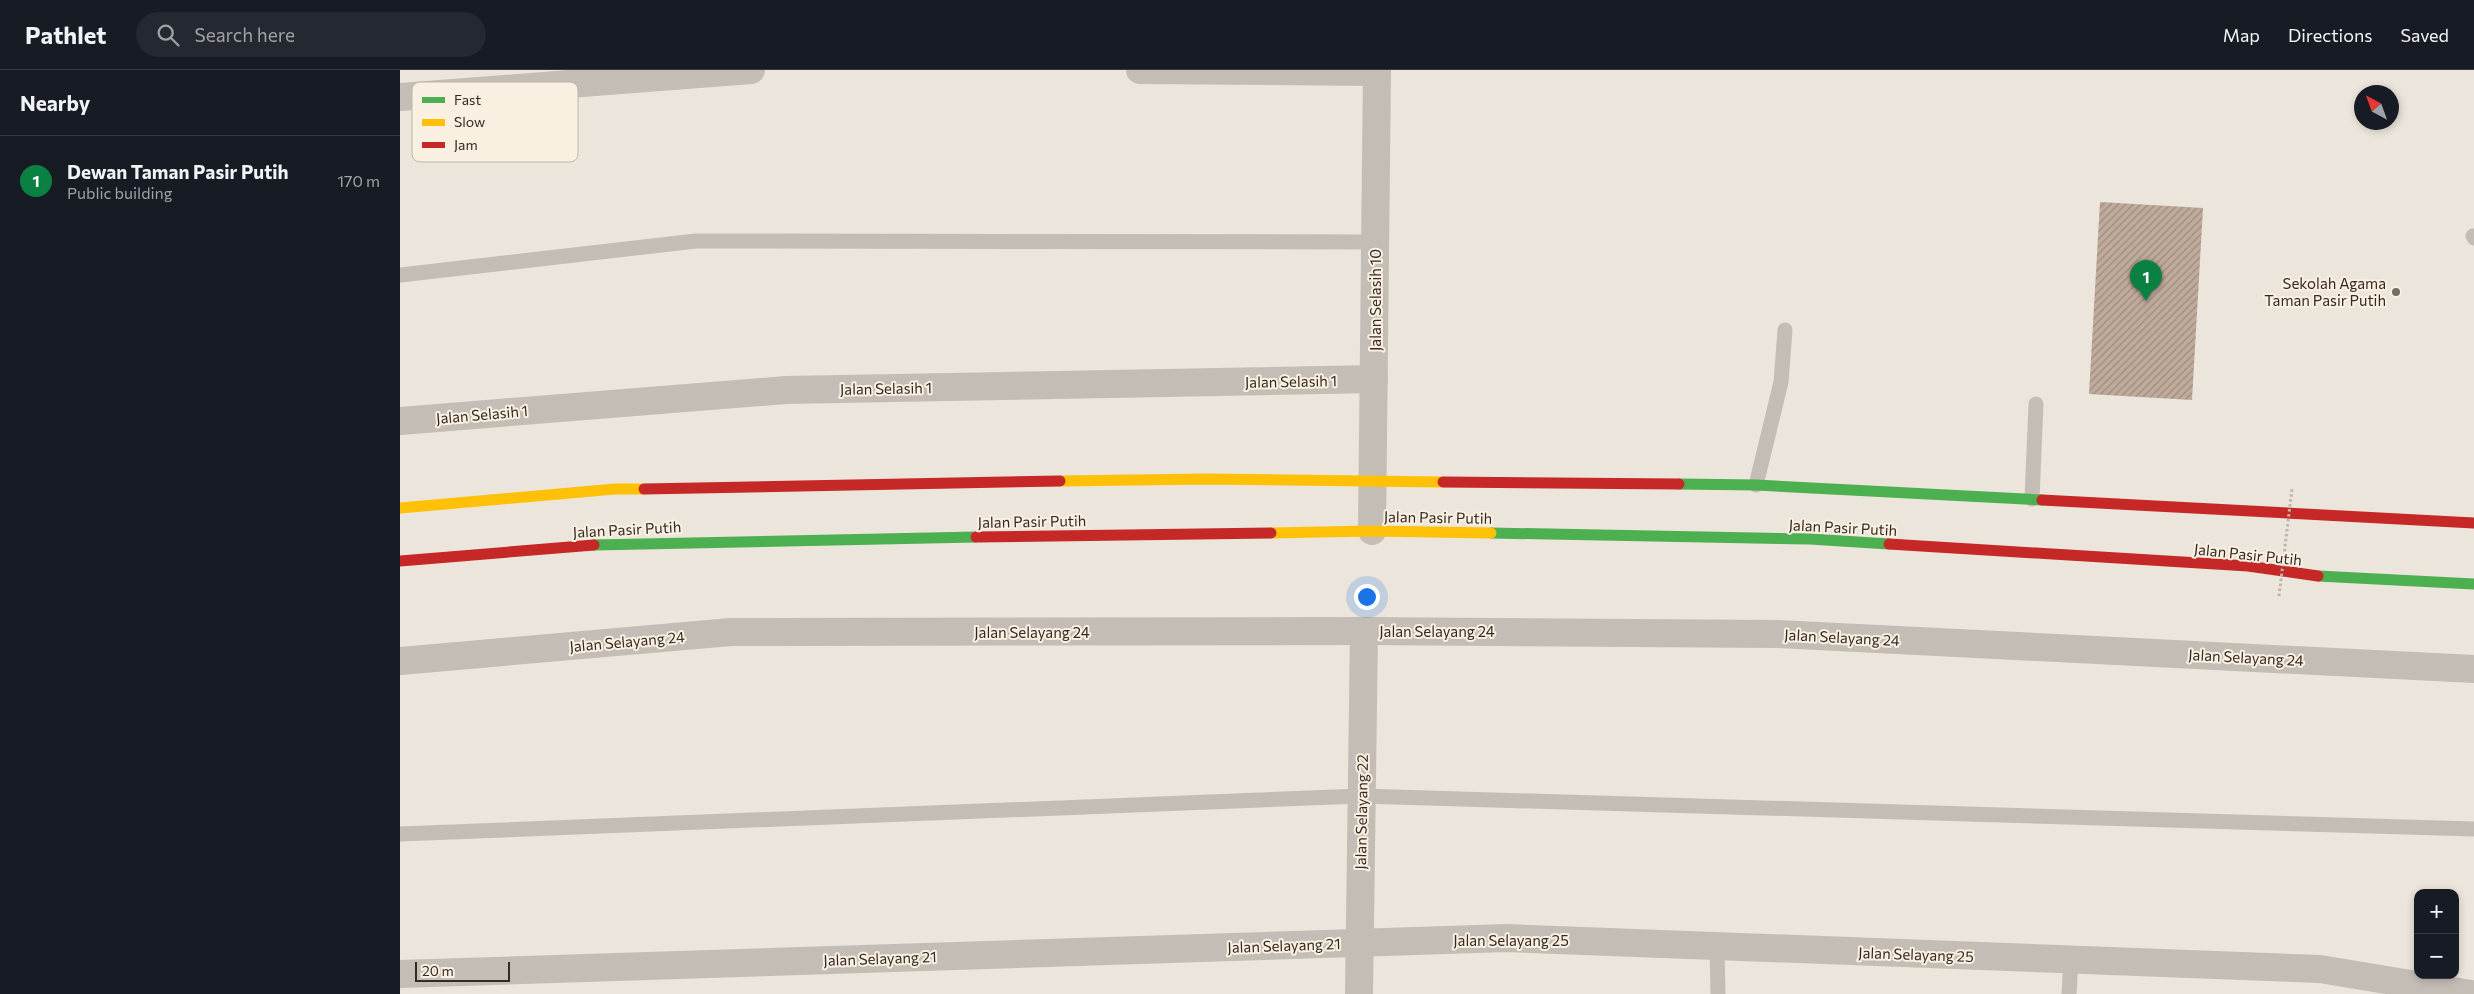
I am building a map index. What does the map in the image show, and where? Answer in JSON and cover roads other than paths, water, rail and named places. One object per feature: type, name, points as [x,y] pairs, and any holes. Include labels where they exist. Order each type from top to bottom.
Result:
[{"type":"main road","points":[[400,508],[615,489],[1205,479],[1756,485],[2474,523]]},
{"type":"main road","name":"Jalan Pasir Putih","points":[[400,560],[623,543],[1372,531],[1810,539],[2248,566],[2308,575],[2474,584]]},
{"type":"street","points":[[578,83],[751,70]]},
{"type":"street","points":[[1140,70],[1377,71]]},
{"type":"street","name":"Jalan Selasih 10","points":[[1372,531],[1377,71]]},
{"type":"street","name":"Jalan Selasih 1","points":[[400,421],[786,390],[1374,380]]},
{"type":"street","name":"Jalan Selayang 24","points":[[400,661],[731,632],[1364,631],[1778,634],[2474,669]]},
{"type":"street","name":"Jalan Selayang 22","points":[[1359,994],[1364,631]]},
{"type":"street","name":"Jalan Selayang 25","points":[[1359,943],[1507,938],[2320,969],[2471,994]]},
{"type":"street","name":"Jalan Selayang 21","points":[[400,974],[1359,943]]},
{"type":"lane","points":[[400,275],[696,241],[1375,242]]},
{"type":"lane","points":[[1756,485],[1781,382],[1785,330]]},
{"type":"lane","points":[[2032,500],[2036,404]]},
{"type":"lane","points":[[400,834],[1362,796],[2474,829]]},
{"type":"lane","points":[[1717,946],[1718,994]]},
{"type":"lane","points":[[2069,994],[2071,960]]},
{"type":"place","name":"Sekolah Agama Taman Pasir Putih","points":[[2396,292]]},
{"type":"place","name":"Dewan Taman Pasir Putih","points":[[2146,301]]}]
